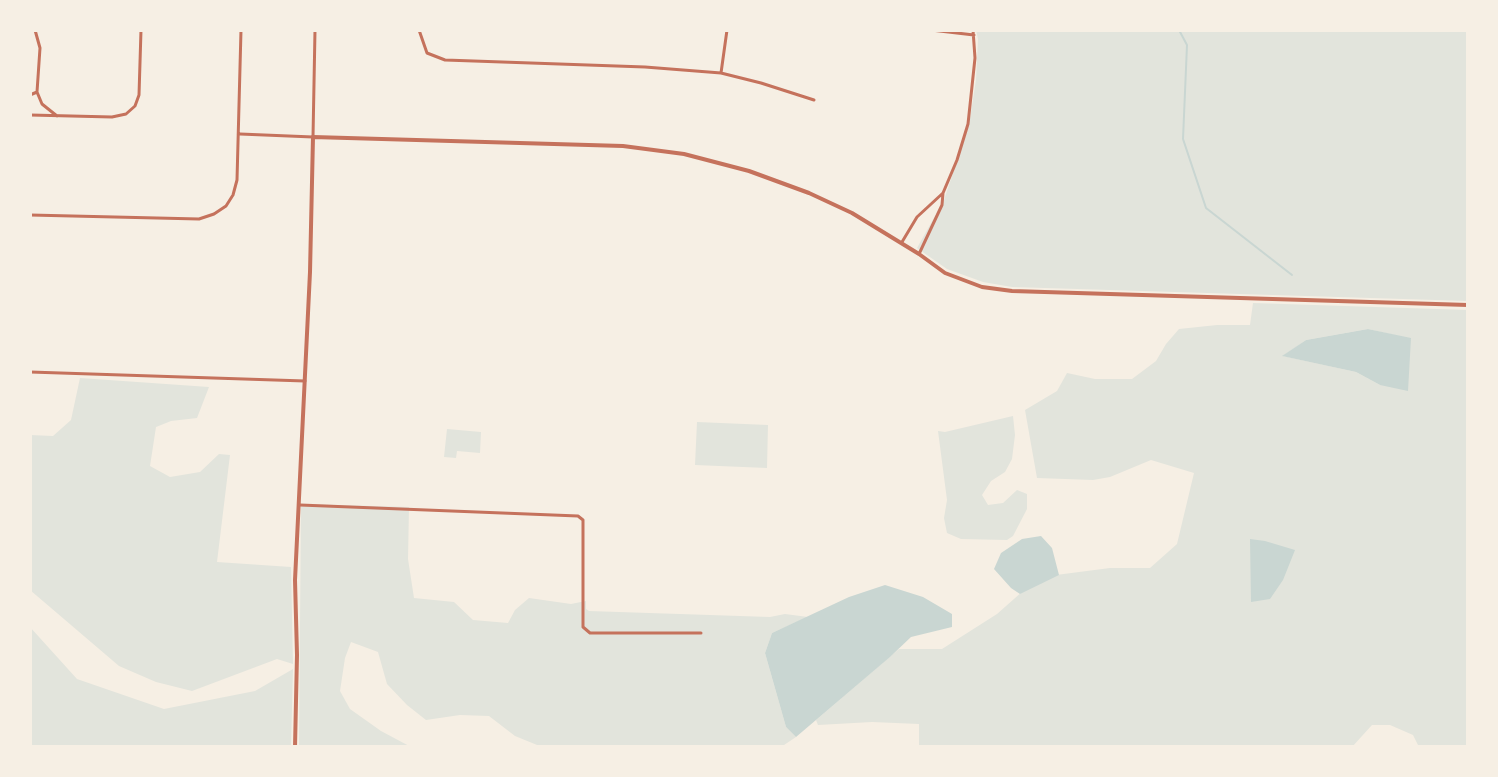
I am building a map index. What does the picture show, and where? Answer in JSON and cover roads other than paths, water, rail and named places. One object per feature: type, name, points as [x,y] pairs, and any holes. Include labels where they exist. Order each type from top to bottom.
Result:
[{"type":"street","points":[[35,30],[40,48],[37,92],[42,104],[58,116]]},
{"type":"street","points":[[30,115],[112,117],[126,114],[135,106],[139,95],[141,30]]},
{"type":"street","points":[[30,215],[199,219],[226,206],[237,180],[241,30]]},
{"type":"street","points":[[295,747],[297,505],[305,381],[315,30]]},
{"type":"street","points":[[419,30],[427,53],[445,60],[645,67],[721,73],[814,100]]},
{"type":"street","points":[[721,73],[727,30]]},
{"type":"street","points":[[919,254],[942,205],[943,193],[968,124],[975,58],[974,32],[931,30]]},
{"type":"street","points":[[30,95],[37,92]]},
{"type":"street","points":[[239,134],[623,146],[684,154],[749,171],[809,193],[852,213],[945,273],[982,287],[1012,291],[1468,305]]},
{"type":"street","points":[[901,243],[917,217],[943,193]]},
{"type":"street","points":[[30,372],[305,381]]},
{"type":"street","points":[[297,505],[578,516],[583,520],[583,627],[590,633],[701,633]]},
{"type":"waterway","points":[[1179,30],[1187,45],[1183,139],[1206,208],[1292,275]]}]
